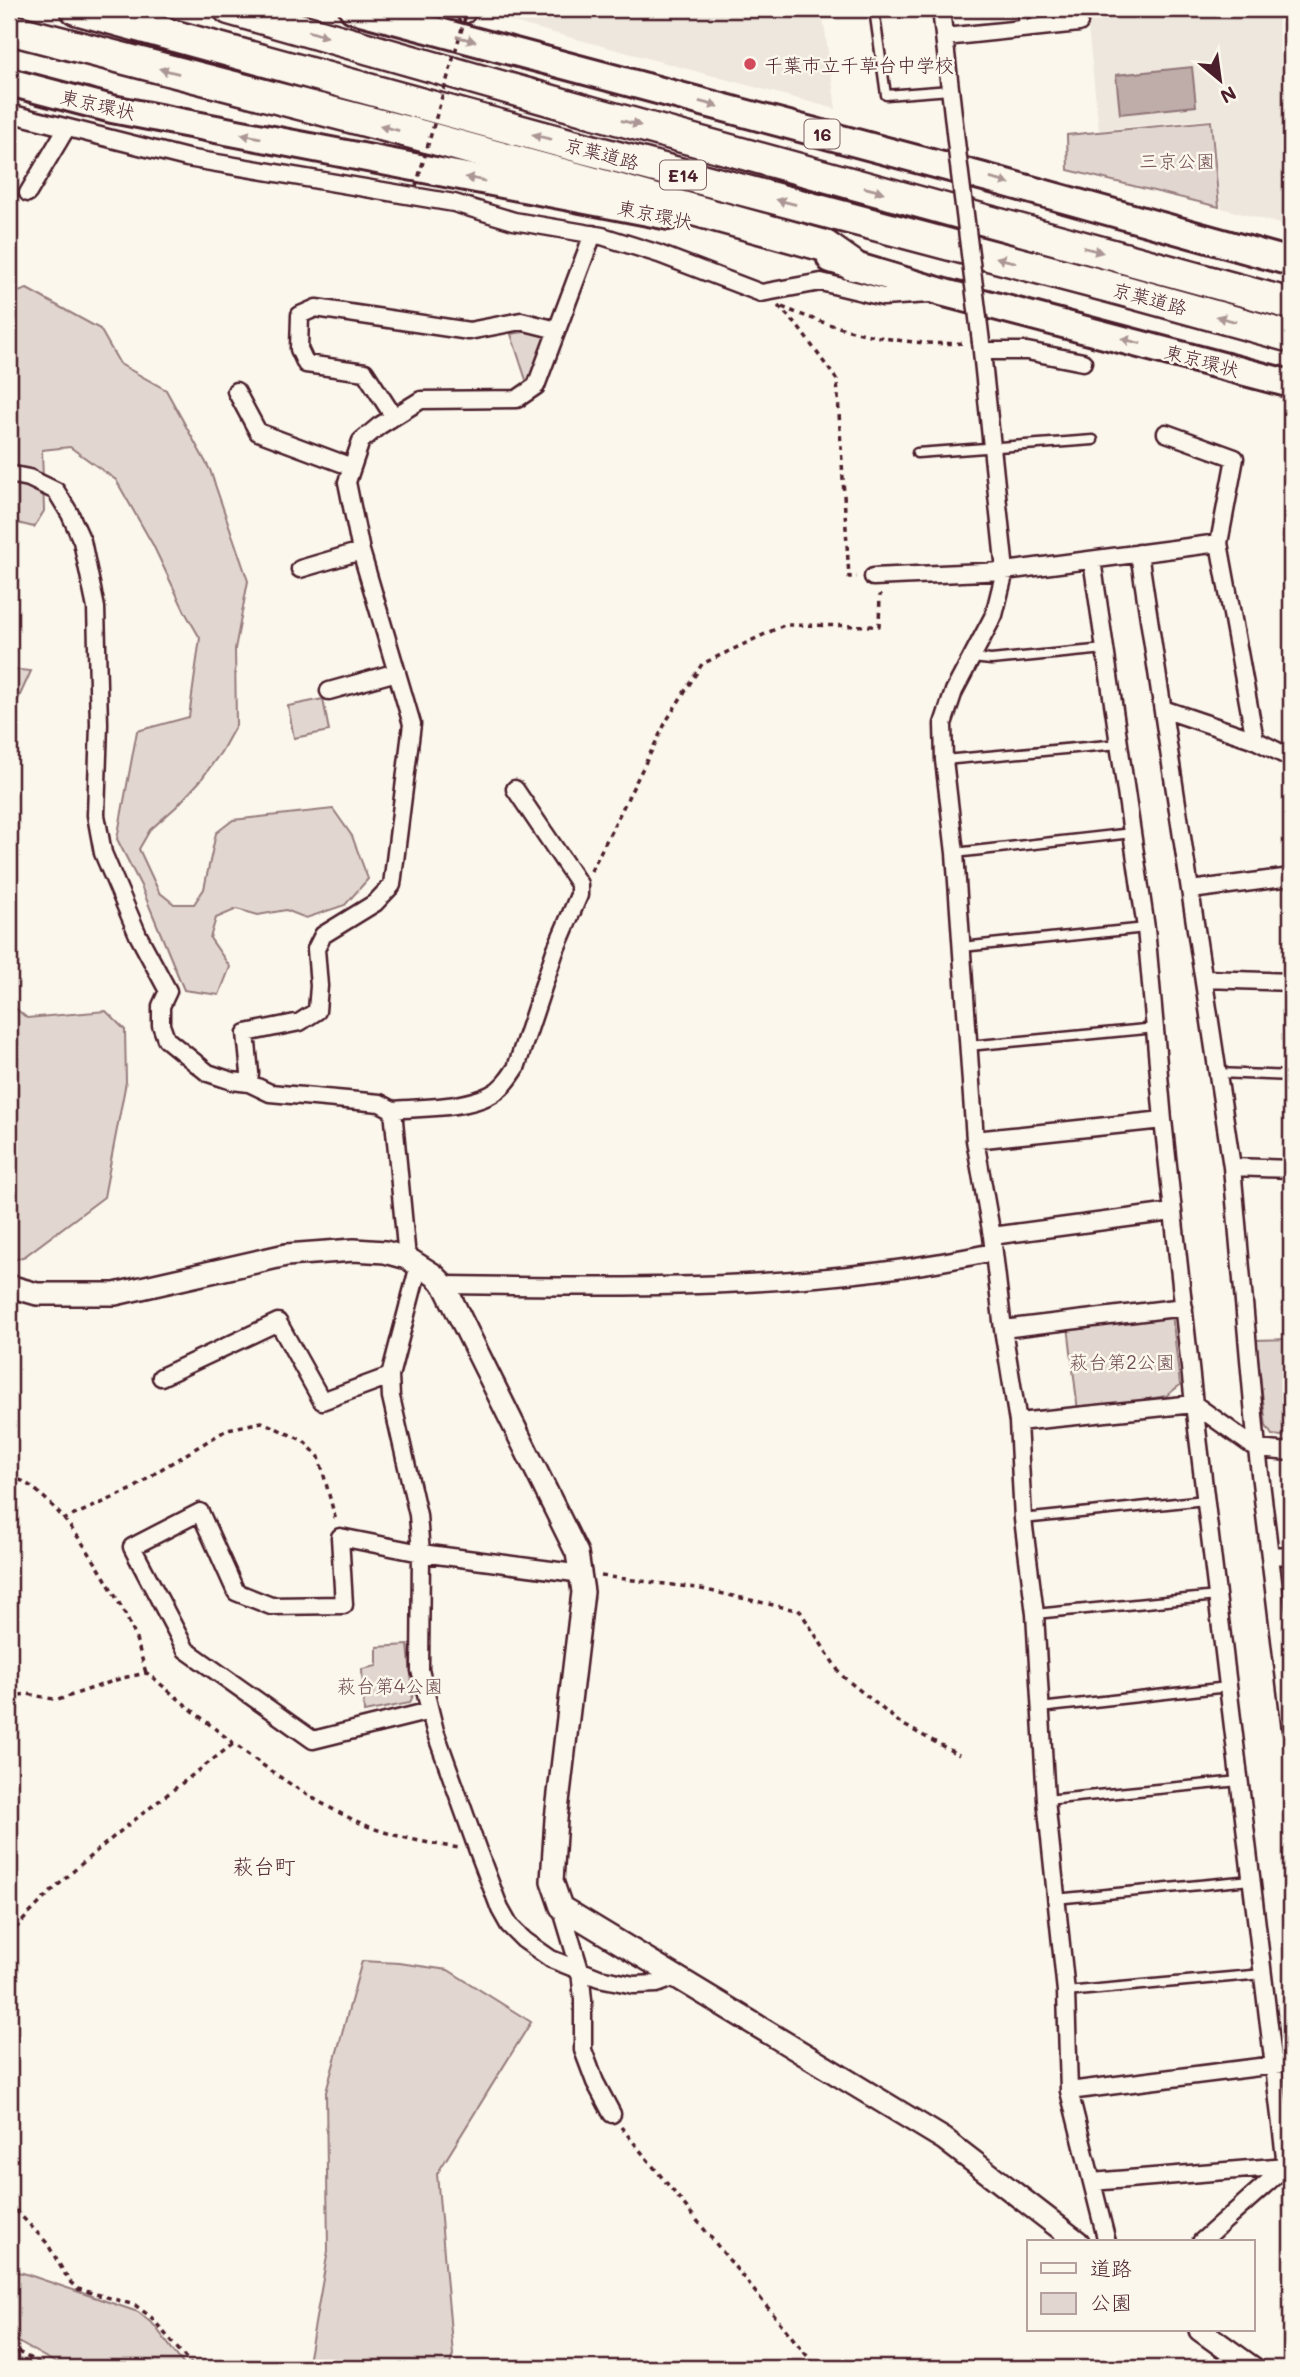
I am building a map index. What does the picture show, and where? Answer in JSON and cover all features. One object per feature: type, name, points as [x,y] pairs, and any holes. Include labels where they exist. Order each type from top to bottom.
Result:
[{"type":"highway","name":"京葉道路","points":[[76,9],[1291,337]]},
{"type":"highway","name":"京葉道路","points":[[229,9],[595,113],[1291,304]]},
{"type":"highway","name":"16","points":[[353,9],[999,181],[1291,262]]},
{"type":"highway","points":[[9,29],[412,133],[825,246],[852,265]]},
{"type":"highway","name":"東京環状","points":[[9,82],[112,109],[672,216],[766,239],[945,293],[1291,384]]},
{"type":"street","points":[[941,9],[982,346],[1004,572],[994,615],[954,691],[943,724],[944,760],[955,853],[975,1140],[1018,1422],[1023,1520],[1035,1614],[1046,1800],[1066,1992],[1069,2091],[1106,2240]]},
{"type":"street","points":[[944,37],[1079,23],[1078,9]]},
{"type":"street","points":[[9,113],[187,158],[453,203],[514,221],[593,234],[659,254],[761,293],[821,282],[883,297],[945,293]]},
{"type":"street","points":[[28,193],[66,129]]},
{"type":"street","points":[[249,1083],[246,1033],[300,1022],[317,1011],[319,986],[316,949],[323,934],[375,903],[392,885],[412,724],[361,551],[346,482],[361,441],[421,400],[517,399],[536,386],[593,234]]},
{"type":"street","points":[[394,417],[365,372],[306,364],[299,349],[300,315],[316,308],[469,331],[521,320],[557,330]]},
{"type":"street","points":[[982,346],[1027,351],[1083,362]]},
{"type":"street","points":[[236,391],[258,432],[352,467]]},
{"type":"street","points":[[1166,433],[1235,458],[1219,542],[1255,740]]},
{"type":"street","points":[[9,474],[29,478],[56,491],[82,541],[96,608],[99,724],[96,815],[103,853],[167,991],[161,1006],[160,1024],[166,1039],[208,1073],[249,1083],[270,1093],[380,1103],[393,1110],[478,1099],[492,1094],[507,1082],[516,1068],[555,951],[579,895],[579,884],[515,789]]},
{"type":"street","points":[[876,577],[1004,572],[1219,542]]},
{"type":"street","points":[[300,569],[361,551]]},
{"type":"street","points":[[1139,553],[1232,1167],[1257,1449],[1291,1730]]},
{"type":"street","points":[[1092,560],[1146,928],[1172,1212],[1286,2165]]},
{"type":"street","points":[[329,691],[397,672]]},
{"type":"street","points":[[1163,709],[1255,740],[1291,758]]},
{"type":"street","points":[[1191,890],[1291,877]]},
{"type":"street","points":[[1205,979],[1291,982]]},
{"type":"street","points":[[393,1110],[413,1262],[390,1377],[391,1397],[418,1515],[421,1553],[420,1670],[435,1731],[500,1909],[509,1925],[524,1940],[551,1959],[599,1978],[634,1985],[657,1984],[676,1978]]},
{"type":"street","points":[[975,1140],[1163,1120]]},
{"type":"street","points":[[1232,1167],[1291,1169]]},
{"type":"street","points":[[444,1285],[605,1288],[807,1279],[927,1266],[992,1244],[1172,1212]]},
{"type":"street","points":[[9,1286],[37,1294],[115,1294],[286,1255],[354,1250],[385,1252],[413,1262],[444,1285],[577,1553],[582,1574],[583,1592],[556,1819],[552,1881],[580,1970],[583,2050],[595,2082],[612,2113]]},
{"type":"street","points":[[1003,1329],[1184,1307]]},
{"type":"street","points":[[161,1377],[278,1322],[322,1401],[390,1377]]},
{"type":"street","points":[[1018,1422],[1194,1404],[1257,1449],[1291,1452]]},
{"type":"street","points":[[430,1712],[313,1740],[186,1650],[132,1547],[200,1512],[236,1592],[271,1606],[344,1605],[340,1536],[421,1553],[582,1574]]},
{"type":"street","points":[[1270,1555],[1291,1556]]},
{"type":"street","points":[[561,1907],[944,2138],[1075,2240]]},
{"type":"street","points":[[1069,2091],[1291,2063]]},
{"type":"street","points":[[1091,2182],[1286,2165]]},
{"type":"street","points":[[1204,2240],[1286,2165]]},
{"type":"street","points":[[1203,2332],[1253,2368]]},
{"type":"lane","points":[[874,9],[886,95],[950,90]]},
{"type":"lane","points":[[1022,9],[1024,28]]},
{"type":"lane","points":[[917,453],[1093,440]]},
{"type":"lane","points":[[972,658],[990,660],[1105,649]]},
{"type":"lane","points":[[944,760],[1119,744]]},
{"type":"lane","points":[[955,853],[1132,833]]},
{"type":"lane","points":[[962,947],[1146,928]]},
{"type":"lane","points":[[968,1046],[1156,1028]]},
{"type":"lane","points":[[1217,1073],[1291,1076]]},
{"type":"lane","points":[[1023,1520],[1206,1500]]},
{"type":"lane","points":[[1035,1614],[1217,1596]]},
{"type":"lane","points":[[1040,1708],[1228,1687]]},
{"type":"lane","points":[[1046,1800],[1239,1781]]},
{"type":"lane","points":[[1055,1899],[1251,1880]]},
{"type":"lane","points":[[1066,1992],[1263,1975]]},
{"type":"path","points":[[415,186],[465,14]]},
{"type":"path","points":[[579,895],[667,720],[702,664],[784,625],[879,626],[876,577],[849,577],[837,380],[796,324],[776,304],[842,328],[911,343],[982,346]]},
{"type":"path","points":[[63,1520],[133,1489],[228,1429],[262,1423],[304,1441],[319,1457],[340,1536]]},
{"type":"path","points":[[9,1478],[22,1480],[47,1500],[104,1577],[133,1632],[146,1673],[233,1744],[291,1784],[367,1826],[437,1845],[478,1851]]},
{"type":"path","points":[[582,1574],[697,1588],[800,1611],[841,1675],[900,1723],[959,1755]]},
{"type":"path","points":[[9,1696],[28,1694],[58,1700],[122,1678],[146,1673]]},
{"type":"path","points":[[9,1936],[23,1919],[75,1871],[143,1813],[233,1744]]},
{"type":"path","points":[[612,2113],[632,2143],[817,2368]]},
{"type":"path","points":[[9,2203],[47,2243],[69,2281],[78,2289],[135,2305],[166,2333],[194,2368]]},
{"type":"path","points":[[9,2347],[48,2368]]},
{"type":"shaded area","name":"千葉市立千草台中学校","points":[[492,9],[822,9],[836,109],[502,19]]},
{"type":"shaded area","points":[[1086,9],[1291,9],[1291,227],[1221,208],[1212,119],[1099,130]]},
{"type":"shaded area","points":[[1192,67],[1196,106],[1120,114],[1116,75]]},
{"type":"green space","name":"三京公園","points":[[1211,121],[1219,207],[1068,170],[1067,135]]},
{"type":"green space","points":[[27,289],[100,329],[120,364],[166,390],[210,470],[248,581],[235,649],[236,725],[200,781],[150,830],[139,849],[159,892],[174,904],[194,904],[204,889],[216,833],[233,820],[333,809],[352,836],[368,879],[345,905],[306,918],[286,910],[258,915],[237,909],[216,918],[210,938],[230,967],[219,995],[184,990],[141,886],[117,839],[137,731],[189,717],[200,638],[153,545],[116,480],[70,447],[42,450],[44,511],[34,527],[9,521],[9,295]]},
{"type":"green space","points":[[531,331],[548,335],[528,386],[511,334]]},
{"type":"green space","points":[[9,669],[31,671],[9,719]]},
{"type":"green space","points":[[323,699],[329,731],[294,738],[288,706]]},
{"type":"green space","points":[[9,1003],[27,1018],[106,1011],[125,1030],[126,1082],[104,1197],[25,1256],[9,1262]]},
{"type":"green space","name":"萩台第2公園","points":[[1172,1314],[1180,1385],[1166,1396],[1078,1411],[1068,1326]]},
{"type":"green space","points":[[1291,1339],[1291,1437],[1272,1435],[1266,1426],[1256,1340]]},
{"type":"green space","name":"萩台第4公園","points":[[408,1645],[413,1695],[410,1703],[364,1712],[362,1669],[377,1666],[377,1647]]},
{"type":"green space","points":[[362,1961],[448,1970],[531,2022],[437,2174],[453,2355],[449,2368],[307,2368],[328,2251],[326,2092]]},
{"type":"green space","points":[[9,2271],[23,2273],[138,2312],[154,2325],[186,2368],[65,2368],[9,2337]]},
{"type":"waterway","points":[[9,2362],[22,2368]]},
{"type":"place","name":"千葉市立千草台中学校","points":[[750,64]]},
{"type":"district","name":"萩台町","points":[[264,1865]]}]
